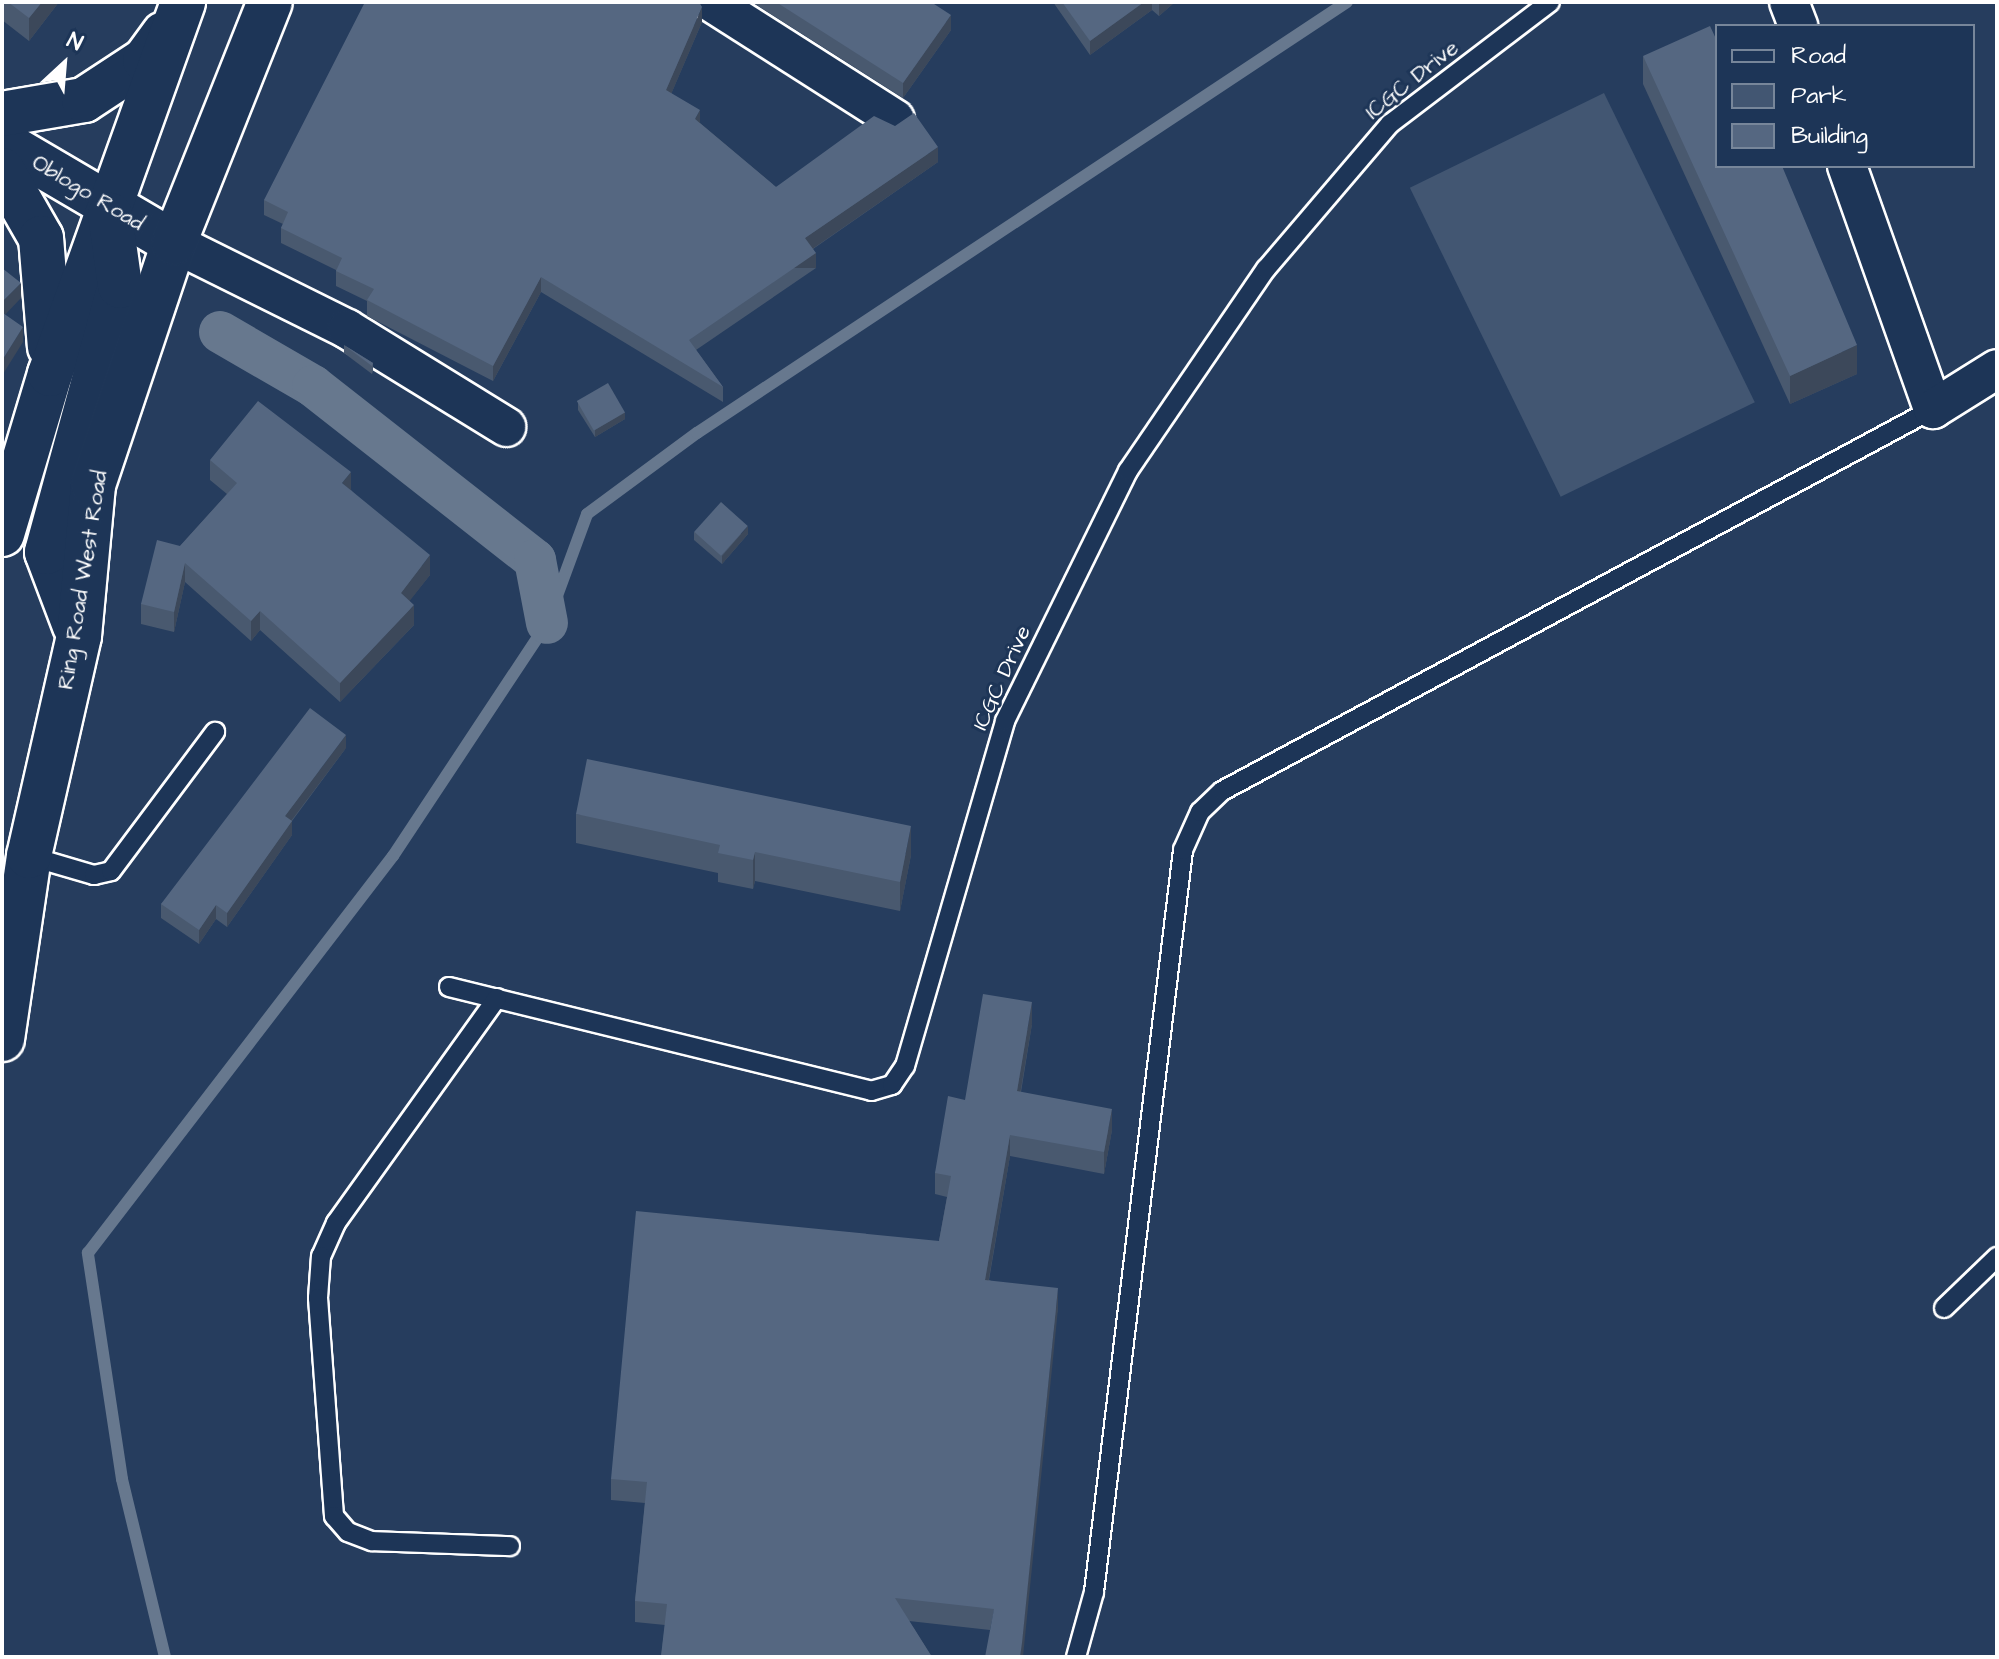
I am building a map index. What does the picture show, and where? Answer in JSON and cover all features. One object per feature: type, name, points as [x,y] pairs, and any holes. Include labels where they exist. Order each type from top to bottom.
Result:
[{"type":"main road","name":"Ring Road West Road","points":[[2,1039],[29,856],[79,636],[93,485],[174,243],[270,2]]},
{"type":"main road","points":[[2,114],[84,100],[145,60],[180,9]]},
{"type":"main road","points":[[2,534],[50,374],[180,9]]},
{"type":"main road","name":"Oblogo Road","points":[[2,142],[174,243]]},
{"type":"main road","points":[[2,170],[41,238],[50,374]]},
{"type":"main road","points":[[79,636],[47,552],[120,286],[109,206]]},
{"type":"street","points":[[711,2],[895,119]]},
{"type":"street","points":[[1789,2],[1797,24]]},
{"type":"street","points":[[1848,168],[1933,409],[1997,369]]},
{"type":"street","points":[[174,243],[347,329],[506,427]]},
{"type":"lane","name":"ICGC Drive","points":[[449,987],[871,1091],[892,1085],[905,1066],[1005,721],[1128,471],[1266,269],[1390,124],[1550,2]]},
{"type":"lane","points":[[1076,1657],[1094,1592],[1183,850],[1200,812],[1222,791],[1933,409]]},
{"type":"lane","points":[[29,856],[94,875],[111,871],[215,732]]},
{"type":"lane","points":[[497,998],[336,1223],[321,1256],[318,1298],[334,1516],[348,1532],[372,1541],[510,1546]]},
{"type":"lane","points":[[1944,1308],[1997,1257]]},
{"type":"green space","points":[[1604,93],[1755,402],[1561,497],[1410,188]]},
{"type":"building","points":[[8,2],[42,2],[29,18]]},
{"type":"building","points":[[365,2],[699,2],[702,7],[666,90],[700,110],[695,119],[776,187],[874,116],[895,126],[914,113],[938,147],[805,238],[816,253],[689,340],[723,387],[541,277],[493,366],[367,300],[374,289],[336,271],[342,258],[281,228],[288,212],[264,200]]},
{"type":"building","points":[[776,2],[931,2],[951,15],[903,83]]},
{"type":"building","points":[[1062,2],[1144,2],[1090,41]]},
{"type":"building","points":[[1710,26],[1715,37],[1715,168],[1783,168],[1857,345],[1790,376],[1643,56]]},
{"type":"building","points":[[2,268],[21,283],[2,302]]},
{"type":"building","points":[[2,307],[3,313],[23,327],[3,359]]},
{"type":"building","points":[[344,345],[373,363],[372,366]]},
{"type":"building","points":[[608,383],[625,412],[594,430],[577,401]]},
{"type":"building","points":[[258,401],[351,472],[342,483],[430,555],[401,593],[414,605],[340,683],[260,611],[251,621],[185,563],[174,612],[141,604],[157,540],[180,546],[237,483],[210,460]]},
{"type":"building","points":[[721,502],[748,526],[721,556],[694,532]]},
{"type":"building","points":[[310,708],[346,735],[285,816],[292,821],[227,913],[216,905],[199,930],[161,904]]},
{"type":"building","points":[[587,759],[911,826],[900,882],[755,852],[753,860],[718,853],[720,845],[576,814]]},
{"type":"building","points":[[983,994],[1032,1002],[1017,1091],[1112,1109],[1104,1152],[1010,1135],[985,1280],[1058,1288],[1020,1657],[985,1657],[994,1609],[895,1598],[932,1657],[661,1656],[667,1604],[635,1601],[647,1482],[611,1479],[636,1211],[939,1241],[951,1176],[935,1173],[948,1096],[965,1100]]},
{"type":"waterway","points":[[165,1657],[122,1479],[88,1253],[393,856],[547,623],[587,514],[697,433],[1347,2]]},
{"type":"waterway","points":[[220,332],[313,386],[535,560],[547,623]]}]
